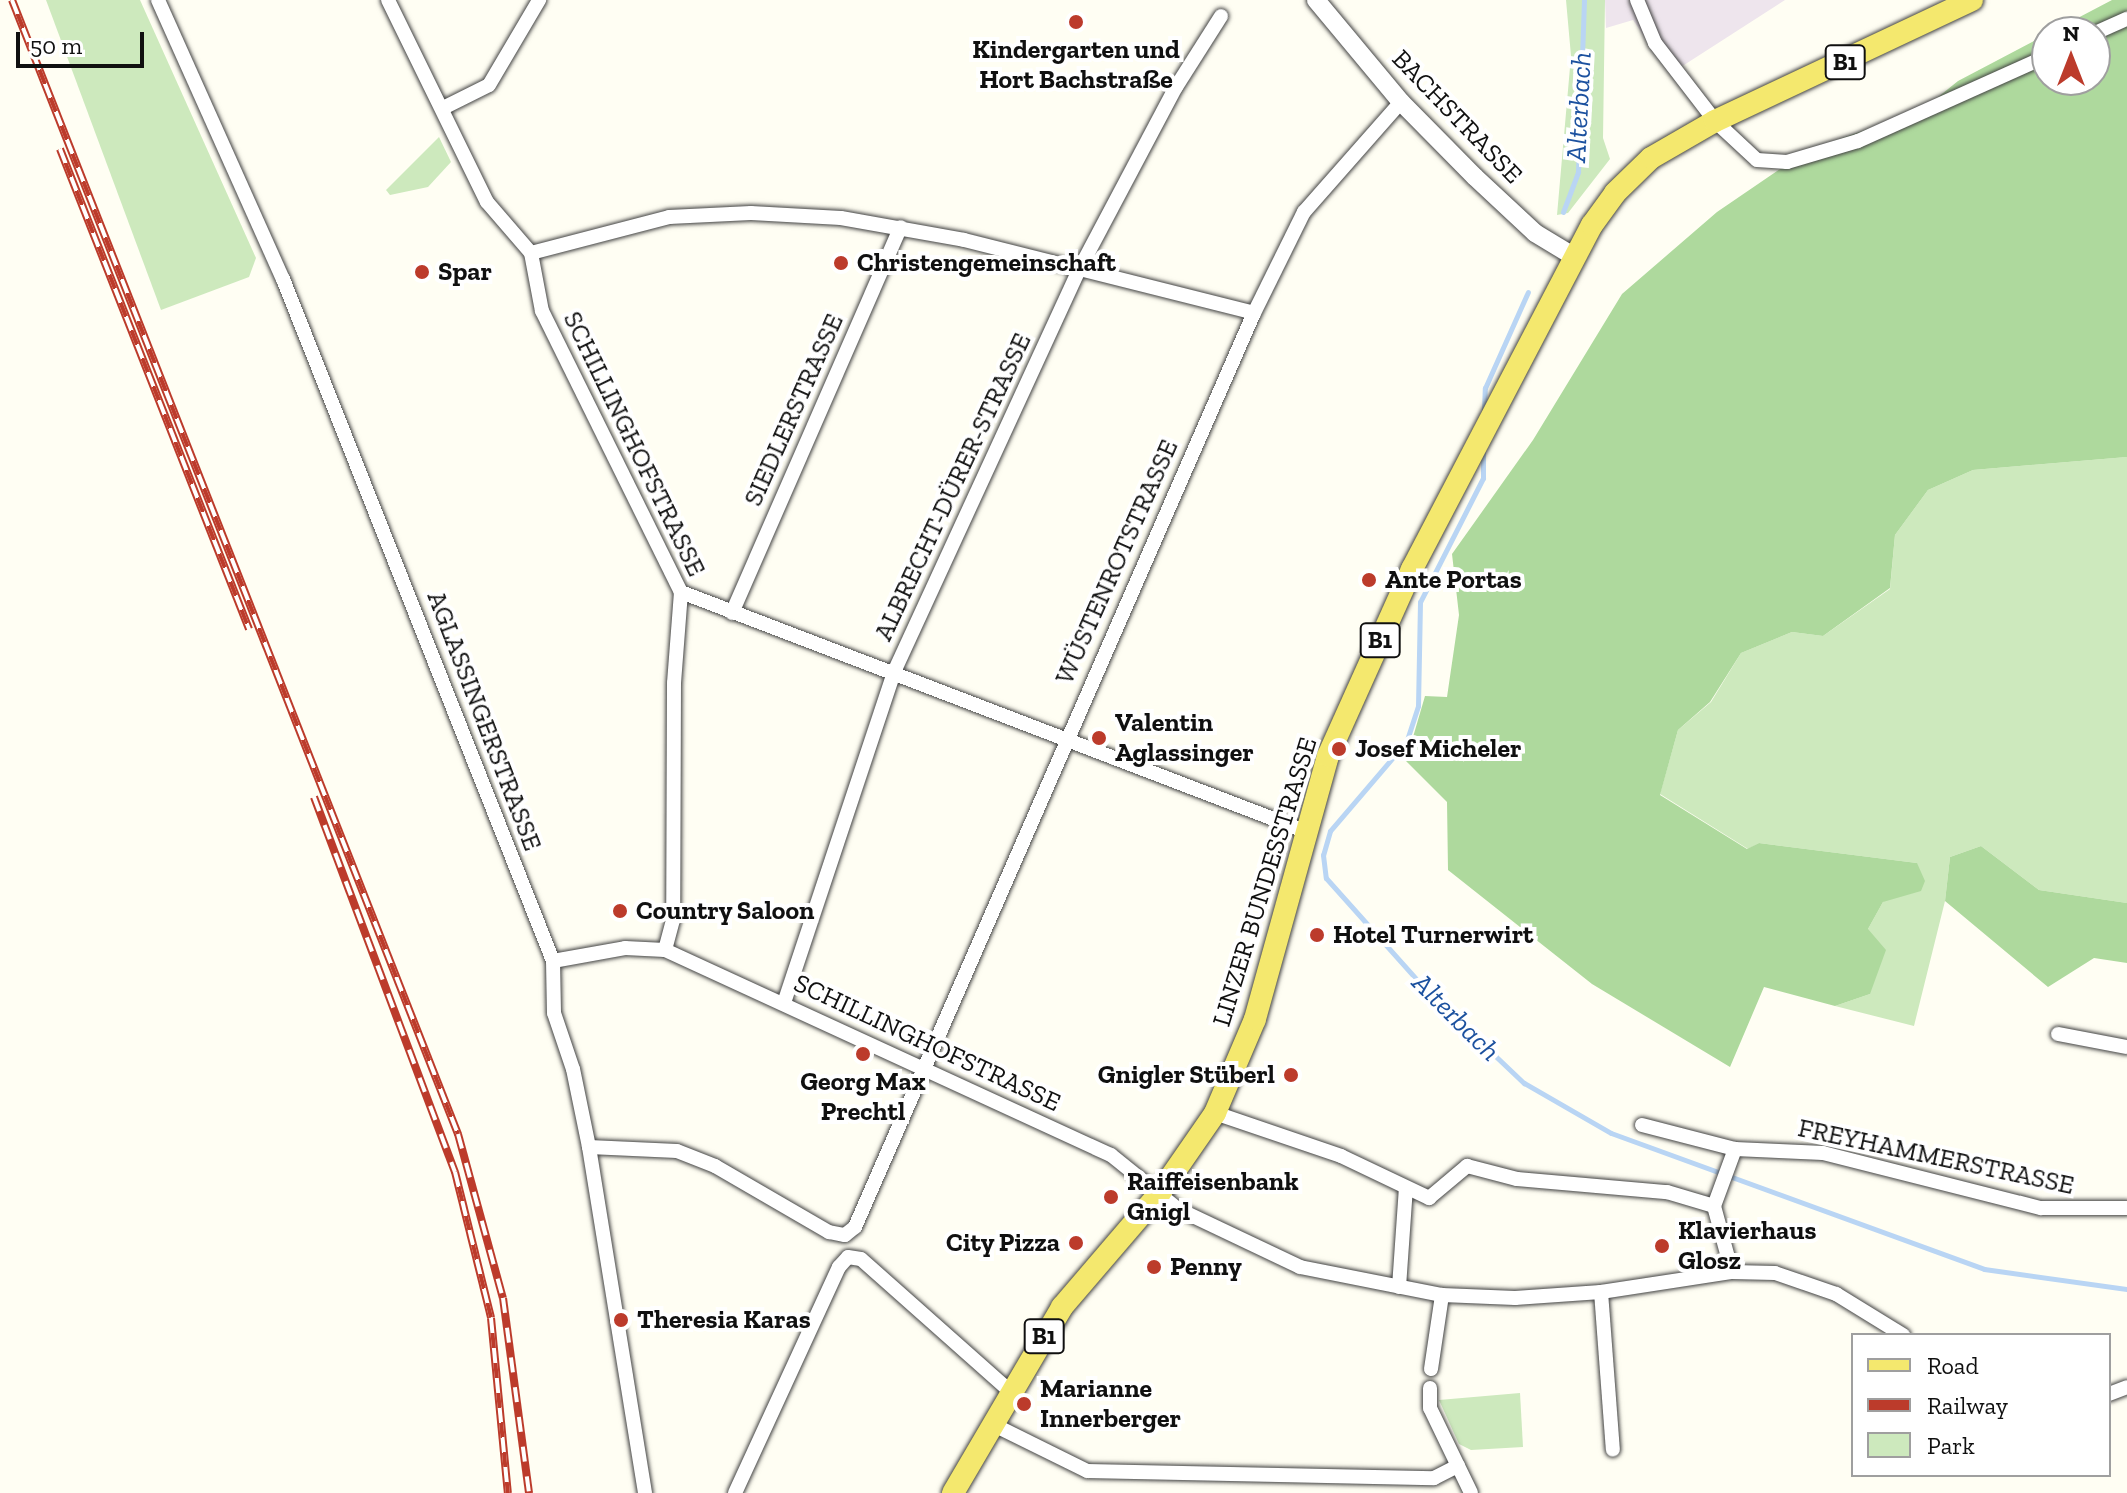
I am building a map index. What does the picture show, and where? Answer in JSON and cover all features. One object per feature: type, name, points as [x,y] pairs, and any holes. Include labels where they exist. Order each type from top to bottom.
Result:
[{"type":"main road","name":"LINZER BUNDESSTRASSE","points":[[953,1493],[1011,1392],[1086,1274],[1159,1194],[1215,1113],[1255,1019],[1328,756],[1377,645],[1573,256],[1615,193],[1651,158],[1715,121],[1972,0]]},
{"type":"street","name":"AGLASSINGERSTRASSE","points":[[158,0],[283,279],[553,961],[554,1013],[573,1069],[589,1147],[645,1493]]},
{"type":"street","points":[[388,0],[487,202],[531,253],[669,217],[751,213],[901,227],[1080,268],[1254,313]]},
{"type":"street","points":[[443,108],[489,85],[539,0]]},
{"type":"street","name":"BACHSTRASSE","points":[[1316,0],[1401,102],[1535,233],[1573,256]]},
{"type":"street","points":[[1637,0],[1655,43],[1715,121],[1757,160],[1787,162],[1858,141],[2031,63]]},
{"type":"street","name":"ALBRECHT-DÜRER-STRASSE","points":[[784,1003],[894,672],[1080,268],[1176,87],[1221,16]]},
{"type":"street","name":"WÜSTENROTSTRASSE","points":[[589,1147],[677,1151],[715,1166],[829,1232],[845,1235],[855,1227],[1254,313],[1304,212],[1401,102]]},
{"type":"street","name":"SIEDLERSTRASSE","points":[[732,613],[901,227]]},
{"type":"street","name":"SCHILLINGHOFSTRASSE","points":[[531,253],[542,311],[681,592],[674,683],[673,920],[665,950]]},
{"type":"street","points":[[681,592],[1305,831]]},
{"type":"street","name":"SCHILLINGHOFSTRASSE","points":[[553,961],[625,948],[665,950],[1111,1155],[1159,1194],[1244,1244],[1300,1267],[1442,1295],[1601,1292],[1732,1272],[1775,1273],[1836,1294],[1900,1333]]},
{"type":"street","points":[[2058,1034],[2127,1047]]},
{"type":"street","points":[[1215,1113],[1341,1156],[1429,1198],[1467,1166],[1517,1179],[1667,1192],[1714,1206]]},
{"type":"street","name":"FREYHAMMERSTRASSE","points":[[1642,1125],[1735,1149],[1823,1153],[2052,1209],[2127,1208]]},
{"type":"street","points":[[1732,1272],[1714,1206],[1735,1149]]},
{"type":"street","points":[[1399,1287],[1406,1188]]},
{"type":"street","points":[[735,1493],[839,1267],[848,1257],[861,1259],[1011,1392]]},
{"type":"street","points":[[1601,1292],[1613,1450]]},
{"type":"street","points":[[1431,1369],[1442,1295]]},
{"type":"street","points":[[1430,1388],[1430,1408],[1471,1493]]},
{"type":"street","points":[[992,1424],[1087,1471],[1434,1478],[1458,1466]]},
{"type":"shaded area","points":[[1605,0],[1785,0],[1670,74],[1633,20],[1606,28]]},
{"type":"green space","points":[[46,0],[140,0],[256,258],[249,277],[161,310]]},
{"type":"green space","points":[[1566,0],[1605,0],[1603,138],[1610,159],[1568,213],[1557,215],[1571,56]]},
{"type":"green space","points":[[2112,0],[2127,0],[2127,457],[1973,470],[1928,490],[1895,535],[1890,588],[1823,636],[1792,632],[1741,653],[1710,702],[1678,730],[1660,795],[1747,849],[1759,843],[1917,863],[1925,881],[1921,891],[1883,902],[1868,929],[1886,950],[1870,994],[1835,1006],[1764,987],[1730,1067],[1592,984],[1448,870],[1447,802],[1406,761],[1425,696],[1447,697],[1459,615],[1452,554],[1533,440],[1622,294],[1717,212],[1808,150],[1922,110],[1958,81],[2031,42],[2031,96],[2111,96],[2111,16],[2082,16]]},
{"type":"green space","points":[[439,137],[451,162],[428,187],[390,195],[386,190]]},
{"type":"green space","points":[[2127,457],[2127,903],[2039,890],[1981,846],[1950,857],[1945,901],[1914,1026],[1835,1006],[1870,994],[1868,929],[1883,902],[1917,863],[1759,843],[1748,849],[1660,794],[1678,730],[1711,702],[1741,653],[1792,632],[1823,636],[1890,589],[1895,535],[1928,490],[1973,470]]},
{"type":"green space","points":[[1981,846],[2039,890],[2127,903],[2127,963],[2094,958],[2048,987],[1945,901],[1950,857]]},
{"type":"green space","points":[[1520,1393],[1523,1447],[1471,1450],[1459,1444],[1439,1400]]},
{"type":"waterway","name":"Alterbach","points":[[1563,212],[1578,172],[1584,0]]},
{"type":"waterway","name":"Alterbach","points":[[1484,411],[1485,388],[1528,292]]},
{"type":"waterway","name":"Alterbach","points":[[1483,453],[1483,478],[1420,602],[1418,706],[1406,742],[1330,831],[1323,855],[1326,878],[1429,993],[1524,1083],[1611,1133],[1984,1269],[2127,1289]]},
{"type":"railway","points":[[12,0],[458,1134],[503,1298],[529,1493]]},
{"type":"railway","points":[[60,149],[249,629]]},
{"type":"railway","points":[[314,797],[455,1172],[491,1318],[508,1493]]},
{"type":"place","name":"Kindergarten und Hort Bachstraße","points":[[1076,22]]},
{"type":"place","name":"Christengemeinschaft","points":[[841,263]]},
{"type":"place","name":"Spar","points":[[422,272]]},
{"type":"place","name":"Ante Portas","points":[[1369,580]]},
{"type":"place","name":"Valentin Aglassinger","points":[[1099,738]]},
{"type":"place","name":"Josef Micheler","points":[[1339,749]]},
{"type":"place","name":"Country Saloon","points":[[620,911]]},
{"type":"place","name":"Hotel Turnerwirt","points":[[1317,935]]},
{"type":"place","name":"Georg Max Prechtl","points":[[863,1054]]},
{"type":"place","name":"Gnigler Stüberl","points":[[1291,1075]]},
{"type":"place","name":"Raiffeisenbank Gnigl","points":[[1111,1197]]},
{"type":"place","name":"City Pizza","points":[[1076,1243]]},
{"type":"place","name":"Klavierhaus Glosz","points":[[1662,1246]]},
{"type":"place","name":"Penny","points":[[1154,1267]]},
{"type":"place","name":"Theresia Karas","points":[[621,1320]]},
{"type":"place","name":"Marianne Innerberger","points":[[1024,1404]]}]
